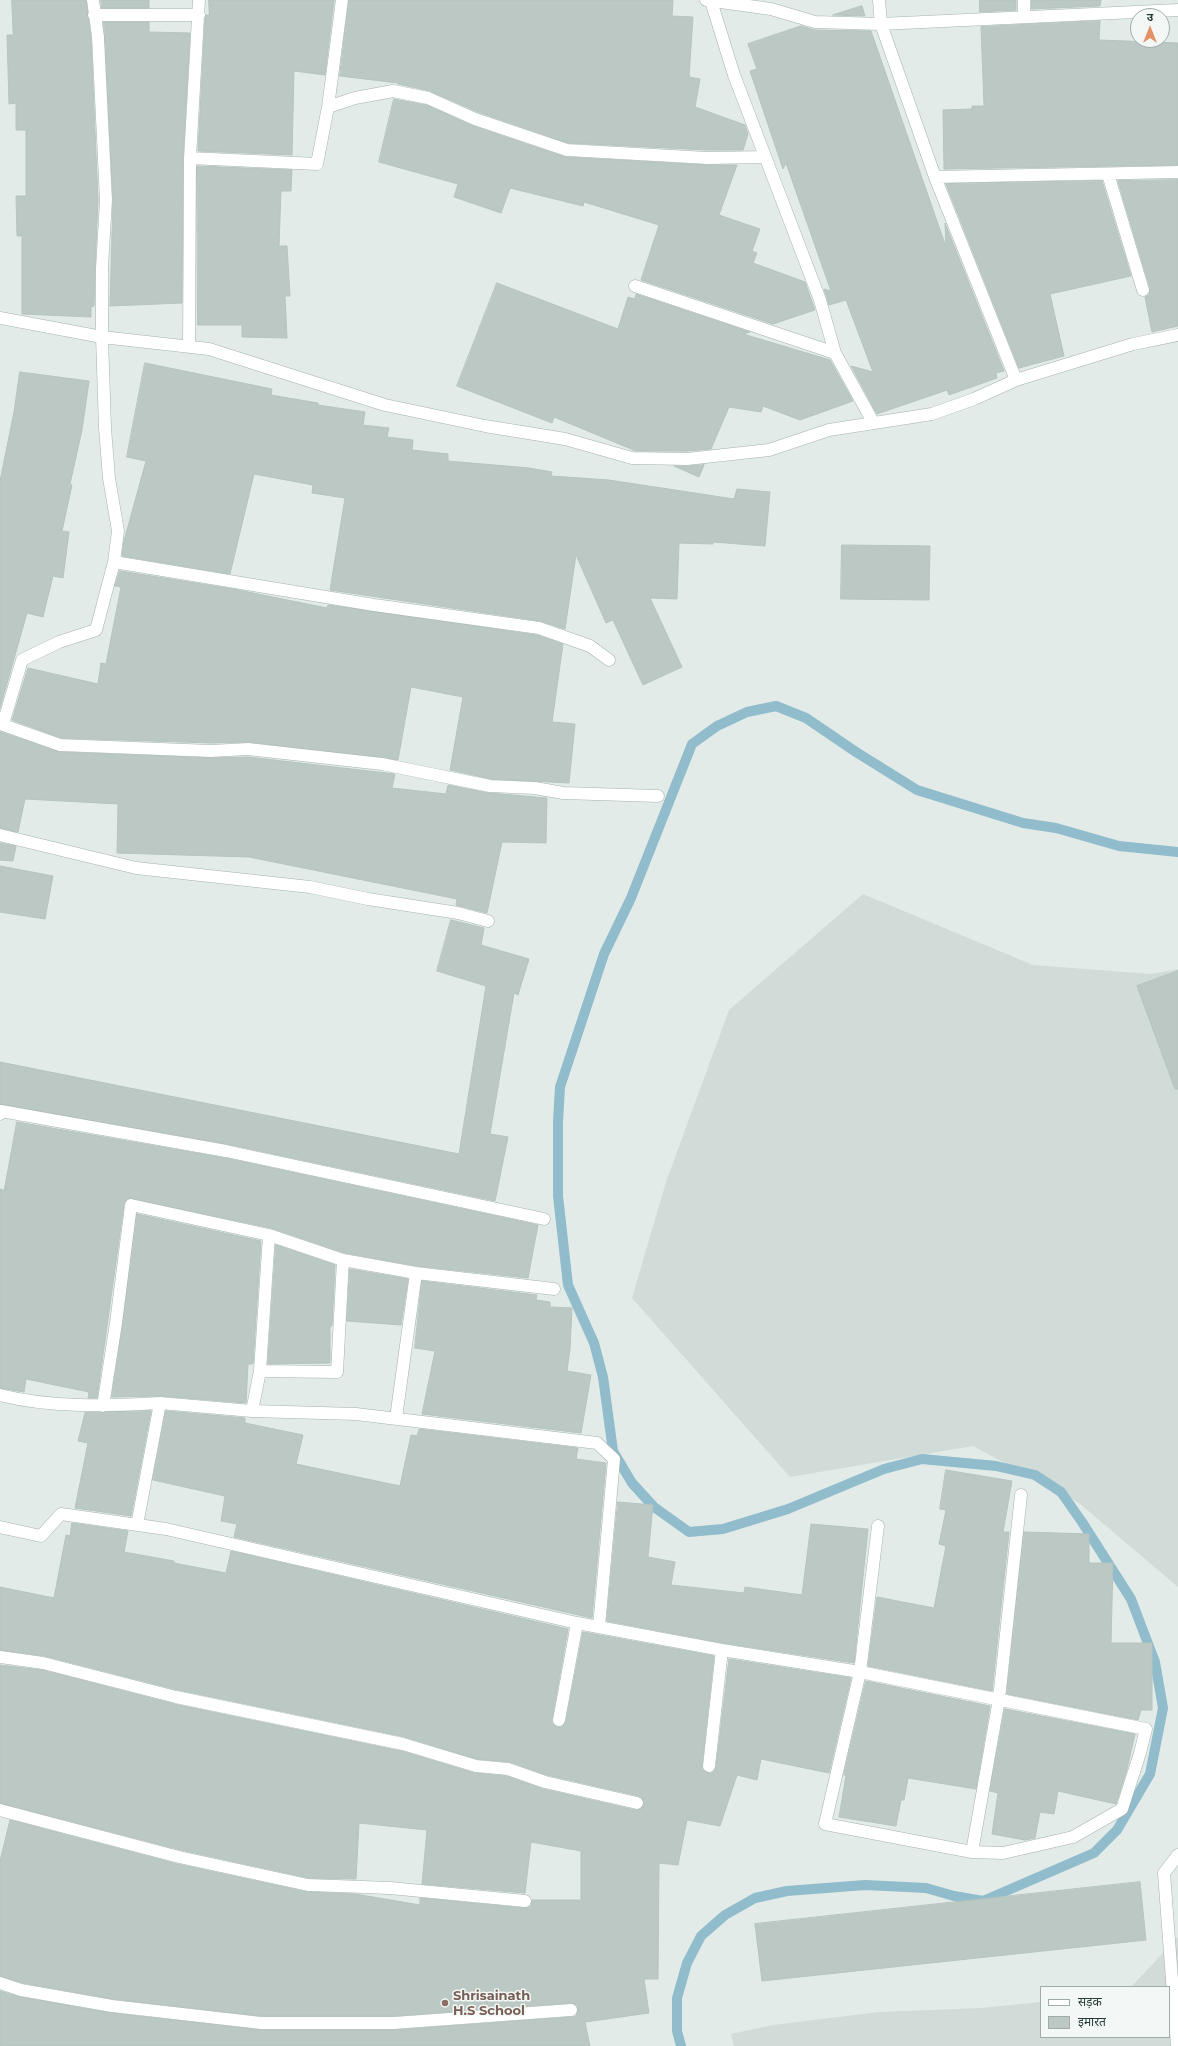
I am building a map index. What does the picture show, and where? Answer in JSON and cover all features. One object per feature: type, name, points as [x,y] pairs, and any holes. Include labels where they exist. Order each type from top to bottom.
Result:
[{"type":"street","points":[[93,0],[98,37],[106,200],[102,268],[104,428],[109,478],[118,531],[114,562],[96,630],[59,642],[22,660],[2,724],[60,745],[211,751],[248,749],[382,764],[490,786],[535,788],[571,794],[658,796]]},
{"type":"street","points":[[189,346],[190,158],[199,0]]},
{"type":"street","points":[[190,158],[317,164],[328,107],[342,0]]},
{"type":"street","points":[[879,0],[881,24],[935,177],[1016,380]]},
{"type":"street","points":[[1024,0],[1024,17]]},
{"type":"street","points":[[873,422],[835,353],[820,300],[734,75],[708,1],[771,9],[816,22],[881,24],[1178,10]]},
{"type":"street","points":[[94,15],[199,15]]},
{"type":"street","points":[[328,107],[355,98],[393,91],[428,98],[475,119],[567,150],[707,158],[765,157]]},
{"type":"street","points":[[935,177],[1178,172]]},
{"type":"street","points":[[1108,174],[1143,290]]},
{"type":"street","points":[[636,286],[835,353]]},
{"type":"street","points":[[0,318],[102,337],[209,349],[385,405],[485,426],[565,439],[632,458],[687,459],[769,450],[828,430],[932,414],[974,399],[1016,380],[1133,344],[1178,335]]},
{"type":"street","points":[[114,562],[374,605],[539,628],[590,646],[609,660]]},
{"type":"street","points":[[0,835],[136,868],[310,887],[368,899],[458,914],[488,921]]},
{"type":"street","points":[[0,1114],[1,1111],[226,1151],[544,1219]]},
{"type":"street","points":[[102,1406],[116,1323],[131,1205],[269,1235],[343,1260],[416,1273],[554,1289]]},
{"type":"street","points":[[252,1410],[260,1371],[269,1235]]},
{"type":"street","points":[[260,1371],[337,1372],[343,1260]]},
{"type":"street","points":[[396,1418],[416,1273]]},
{"type":"street","points":[[0,1395],[22,1401],[102,1406],[160,1404],[252,1410],[356,1414],[597,1442],[614,1459],[599,1627]]},
{"type":"street","points":[[137,1526],[160,1404]]},
{"type":"street","points":[[972,1852],[999,1699],[1021,1495]]},
{"type":"street","points":[[0,1528],[41,1536],[61,1514],[166,1529],[577,1623],[722,1650],[860,1672],[1146,1729],[1122,1809],[1073,1837],[1002,1853],[972,1852],[824,1824],[860,1672],[878,1526]]},
{"type":"street","points":[[558,1720],[577,1623]]},
{"type":"street","points":[[709,1766],[722,1650]]},
{"type":"street","points":[[0,1657],[43,1663],[176,1697],[403,1744],[476,1766],[508,1769],[546,1782],[637,1803]]},
{"type":"street","points":[[0,1810],[179,1857],[308,1885],[390,1888],[525,1901]]},
{"type":"street","points":[[1177,2046],[1164,1874],[1178,1855]]},
{"type":"street","points":[[0,1983],[21,1990],[112,2006],[261,2022],[394,2022],[571,2010]]},
{"type":"shaded area","points":[[863,894],[1033,965],[1151,974],[1178,969],[1178,1587],[1079,1503],[973,1446],[790,1477],[632,1298],[666,1182],[729,1010]]},
{"type":"shaded area","points":[[1178,1937],[1178,2046],[734,2046],[731,2034],[773,2025],[879,2012],[981,2008],[1040,2002],[1040,2038],[1170,2038],[1170,1986],[1132,1986]]},
{"type":"building","points":[[12,0],[86,0],[91,38],[98,200],[94,306],[91,307],[91,317],[22,314],[22,236],[17,236],[16,196],[26,196],[26,130],[16,130],[16,103],[9,104],[7,35],[13,35]]},
{"type":"building","points":[[101,0],[149,0],[149,8],[102,8]]},
{"type":"building","points":[[209,0],[334,0],[325,75],[294,71],[292,155],[198,151],[205,19],[206,15],[209,15]]},
{"type":"building","points":[[349,0],[673,0],[672,16],[693,17],[689,77],[700,79],[695,107],[745,125],[748,134],[743,150],[707,150],[568,143],[478,112],[430,91],[398,83],[340,76]]},
{"type":"building","points":[[980,0],[1016,0],[1016,10],[980,12]]},
{"type":"building","points":[[1032,0],[1101,0],[1100,6],[1032,9]]},
{"type":"building","points":[[862,6],[865,16],[833,15]]},
{"type":"building","points":[[1100,21],[1099,40],[1130,41],[1130,48],[1170,48],[1170,43],[1178,43],[1178,165],[944,169],[943,110],[972,109],[972,106],[984,106],[981,27]]},
{"type":"building","points":[[104,22],[149,22],[149,32],[190,33],[183,158],[182,303],[110,306],[113,200]]},
{"type":"building","points":[[801,26],[815,30],[871,31],[946,247],[945,223],[1004,371],[996,373],[997,378],[949,395],[947,390],[877,414],[851,366],[873,372],[846,300],[829,305],[824,289],[831,291],[786,163],[783,169],[750,71],[757,69],[748,44]]},
{"type":"building","points":[[394,99],[426,105],[473,126],[565,157],[707,165],[737,165],[719,215],[760,229],[752,251],[757,253],[753,263],[805,282],[815,310],[773,324],[641,280],[659,225],[584,202],[583,206],[510,188],[501,213],[454,197],[458,184],[379,162]]},
{"type":"building","points":[[197,166],[292,170],[291,191],[281,191],[279,246],[287,246],[290,296],[285,296],[287,338],[242,337],[242,325],[198,325]]},
{"type":"building","points":[[1178,180],[1178,326],[1152,332],[1145,297],[1149,295],[1150,288],[1118,181]]},
{"type":"building","points":[[1102,181],[1131,276],[1050,294],[1064,356],[1019,368],[946,184]]},
{"type":"building","points":[[497,283],[618,329],[628,297],[635,299],[636,294],[750,332],[743,334],[830,360],[853,401],[800,420],[763,406],[761,412],[729,407],[711,449],[687,451],[636,451],[554,417],[552,423],[457,386]]},
{"type":"building","points":[[145,363],[272,389],[271,395],[318,403],[318,405],[365,412],[363,425],[389,428],[387,437],[413,440],[412,450],[448,454],[448,461],[529,468],[552,472],[551,476],[609,480],[734,499],[737,489],[770,492],[765,546],[713,542],[713,544],[679,543],[677,599],[650,598],[682,667],[643,685],[613,620],[606,623],[576,555],[565,629],[540,621],[330,590],[345,498],[312,493],[313,485],[254,474],[230,574],[122,556],[124,541],[146,461],[127,457]]},
{"type":"building","points":[[20,372],[89,381],[82,430],[70,484],[72,485],[62,531],[69,532],[63,578],[53,576],[43,617],[27,613],[0,708],[0,481],[14,412]]},
{"type":"building","points":[[704,465],[699,477],[674,466],[688,466]]},
{"type":"building","points":[[842,545],[930,546],[929,600],[841,599]]},
{"type":"building","points":[[120,571],[233,589],[327,608],[328,605],[537,635],[563,644],[552,722],[575,724],[569,783],[491,779],[450,770],[463,697],[411,687],[398,760],[249,742],[211,743],[61,738],[12,720],[28,668],[98,684],[101,663],[106,664],[121,587],[115,586]]},
{"type":"building","points":[[0,732],[59,752],[211,758],[248,757],[395,774],[392,788],[446,794],[448,785],[489,793],[547,798],[546,843],[502,842],[487,913],[456,905],[457,899],[249,857],[117,853],[118,804],[25,799],[18,832],[0,828]]},
{"type":"building","points":[[0,843],[16,846],[13,861],[0,860]]},
{"type":"building","points":[[0,866],[53,876],[45,919],[0,912]]},
{"type":"building","points":[[451,920],[484,928],[481,945],[529,959],[518,995],[514,993],[490,1134],[508,1137],[495,1201],[227,1144],[0,1104],[0,1062],[459,1154],[486,986],[437,971]]},
{"type":"building","points":[[1178,971],[1178,1089],[1175,1089],[1137,986]]},
{"type":"building","points":[[17,1122],[225,1158],[538,1225],[528,1278],[417,1266],[345,1253],[271,1228],[129,1198],[124,1204],[97,1398],[88,1398],[89,1392],[26,1379],[24,1392],[0,1388],[0,1189],[4,1190]]},
{"type":"building","points":[[137,1214],[261,1241],[253,1364],[248,1364],[246,1403],[161,1396],[112,1397]]},
{"type":"building","points":[[276,1245],[335,1265],[332,1326],[330,1326],[330,1363],[268,1364]]},
{"type":"building","points":[[350,1269],[408,1279],[401,1325],[347,1321]]},
{"type":"building","points":[[422,1281],[537,1295],[536,1300],[550,1302],[550,1307],[572,1308],[570,1349],[567,1371],[591,1375],[581,1433],[422,1414],[435,1351],[415,1348]]},
{"type":"building","points":[[151,1411],[131,1516],[75,1508],[88,1443],[78,1441],[85,1413]]},
{"type":"building","points":[[166,1411],[245,1418],[245,1423],[303,1435],[296,1464],[400,1486],[411,1435],[417,1436],[419,1429],[578,1448],[576,1459],[606,1463],[592,1618],[234,1537],[237,1524],[221,1521],[225,1496],[153,1480]]},
{"type":"building","points":[[946,1470],[1012,1481],[1003,1532],[1009,1532],[992,1691],[868,1666],[877,1597],[934,1608],[946,1546],[939,1544],[946,1510],[940,1509]]},
{"type":"building","points":[[618,1502],[653,1505],[648,1557],[675,1562],[671,1585],[744,1593],[745,1587],[802,1595],[811,1524],[868,1529],[854,1663],[723,1643],[607,1621]]},
{"type":"building","points":[[72,1523],[128,1531],[124,1552],[174,1561],[174,1563],[226,1573],[231,1551],[568,1629],[552,1719],[552,1723],[557,1727],[562,1727],[566,1721],[583,1632],[714,1656],[702,1765],[702,1769],[708,1773],[712,1773],[716,1767],[729,1659],[851,1678],[829,1773],[761,1759],[757,1780],[737,1775],[720,1826],[687,1820],[678,1865],[659,1863],[658,1979],[644,1979],[649,2013],[585,2022],[590,2046],[0,2046],[0,1991],[20,1997],[111,2013],[261,2030],[395,2030],[572,2017],[576,2016],[578,2010],[577,2005],[570,2003],[394,2016],[261,2016],[113,1999],[23,1983],[0,1976],[0,1861],[10,1820],[177,1864],[307,1892],[355,1894],[420,1905],[420,1898],[524,1908],[531,1906],[532,1900],[581,1900],[581,1851],[531,1842],[525,1893],[422,1884],[427,1830],[359,1823],[356,1879],[309,1878],[181,1850],[0,1803],[0,1665],[42,1670],[174,1704],[401,1751],[474,1773],[506,1776],[543,1789],[635,1810],[642,1808],[644,1804],[642,1798],[639,1796],[547,1775],[510,1762],[477,1759],[405,1737],[178,1690],[45,1656],[0,1650],[0,1587],[54,1598],[66,1535],[70,1536]]},
{"type":"building","points":[[1024,1532],[1089,1534],[1089,1563],[1113,1563],[1111,1643],[1152,1643],[1152,1710],[1141,1710],[1138,1720],[1007,1694]]},
{"type":"building","points":[[866,1681],[990,1706],[976,1789],[908,1778],[904,1800],[901,1800],[896,1826],[839,1817],[846,1776],[844,1775]]},
{"type":"building","points":[[1005,1709],[1135,1734],[1127,1769],[1116,1804],[1058,1791],[1054,1814],[1040,1812],[1035,1838],[1025,1840],[992,1834],[998,1793],[990,1791]]},
{"type":"building","points":[[1140,1882],[1146,1940],[762,1981],[755,1924]]},
{"type":"waterway","points":[[681,2046],[677,2031],[677,1998],[687,1963],[701,1936],[725,1915],[755,1898],[787,1891],[865,1885],[926,1888],[954,1896],[983,1901],[1094,1853],[1117,1830],[1150,1774],[1163,1708],[1155,1662],[1131,1599],[1061,1492],[1035,1475],[996,1466],[922,1459],[884,1469],[788,1509],[723,1529],[689,1532],[654,1507],[632,1483],[613,1451],[603,1377],[594,1343],[568,1285],[558,1196],[558,1122],[560,1087],[604,954],[631,898],[692,744],[717,726],[747,712],[776,706],[806,718],[856,752],[917,790],[1023,823],[1056,828],[1119,846],[1178,852]]},
{"type":"place","name":"Shrisainath H.S School","points":[[445,2003]]}]
